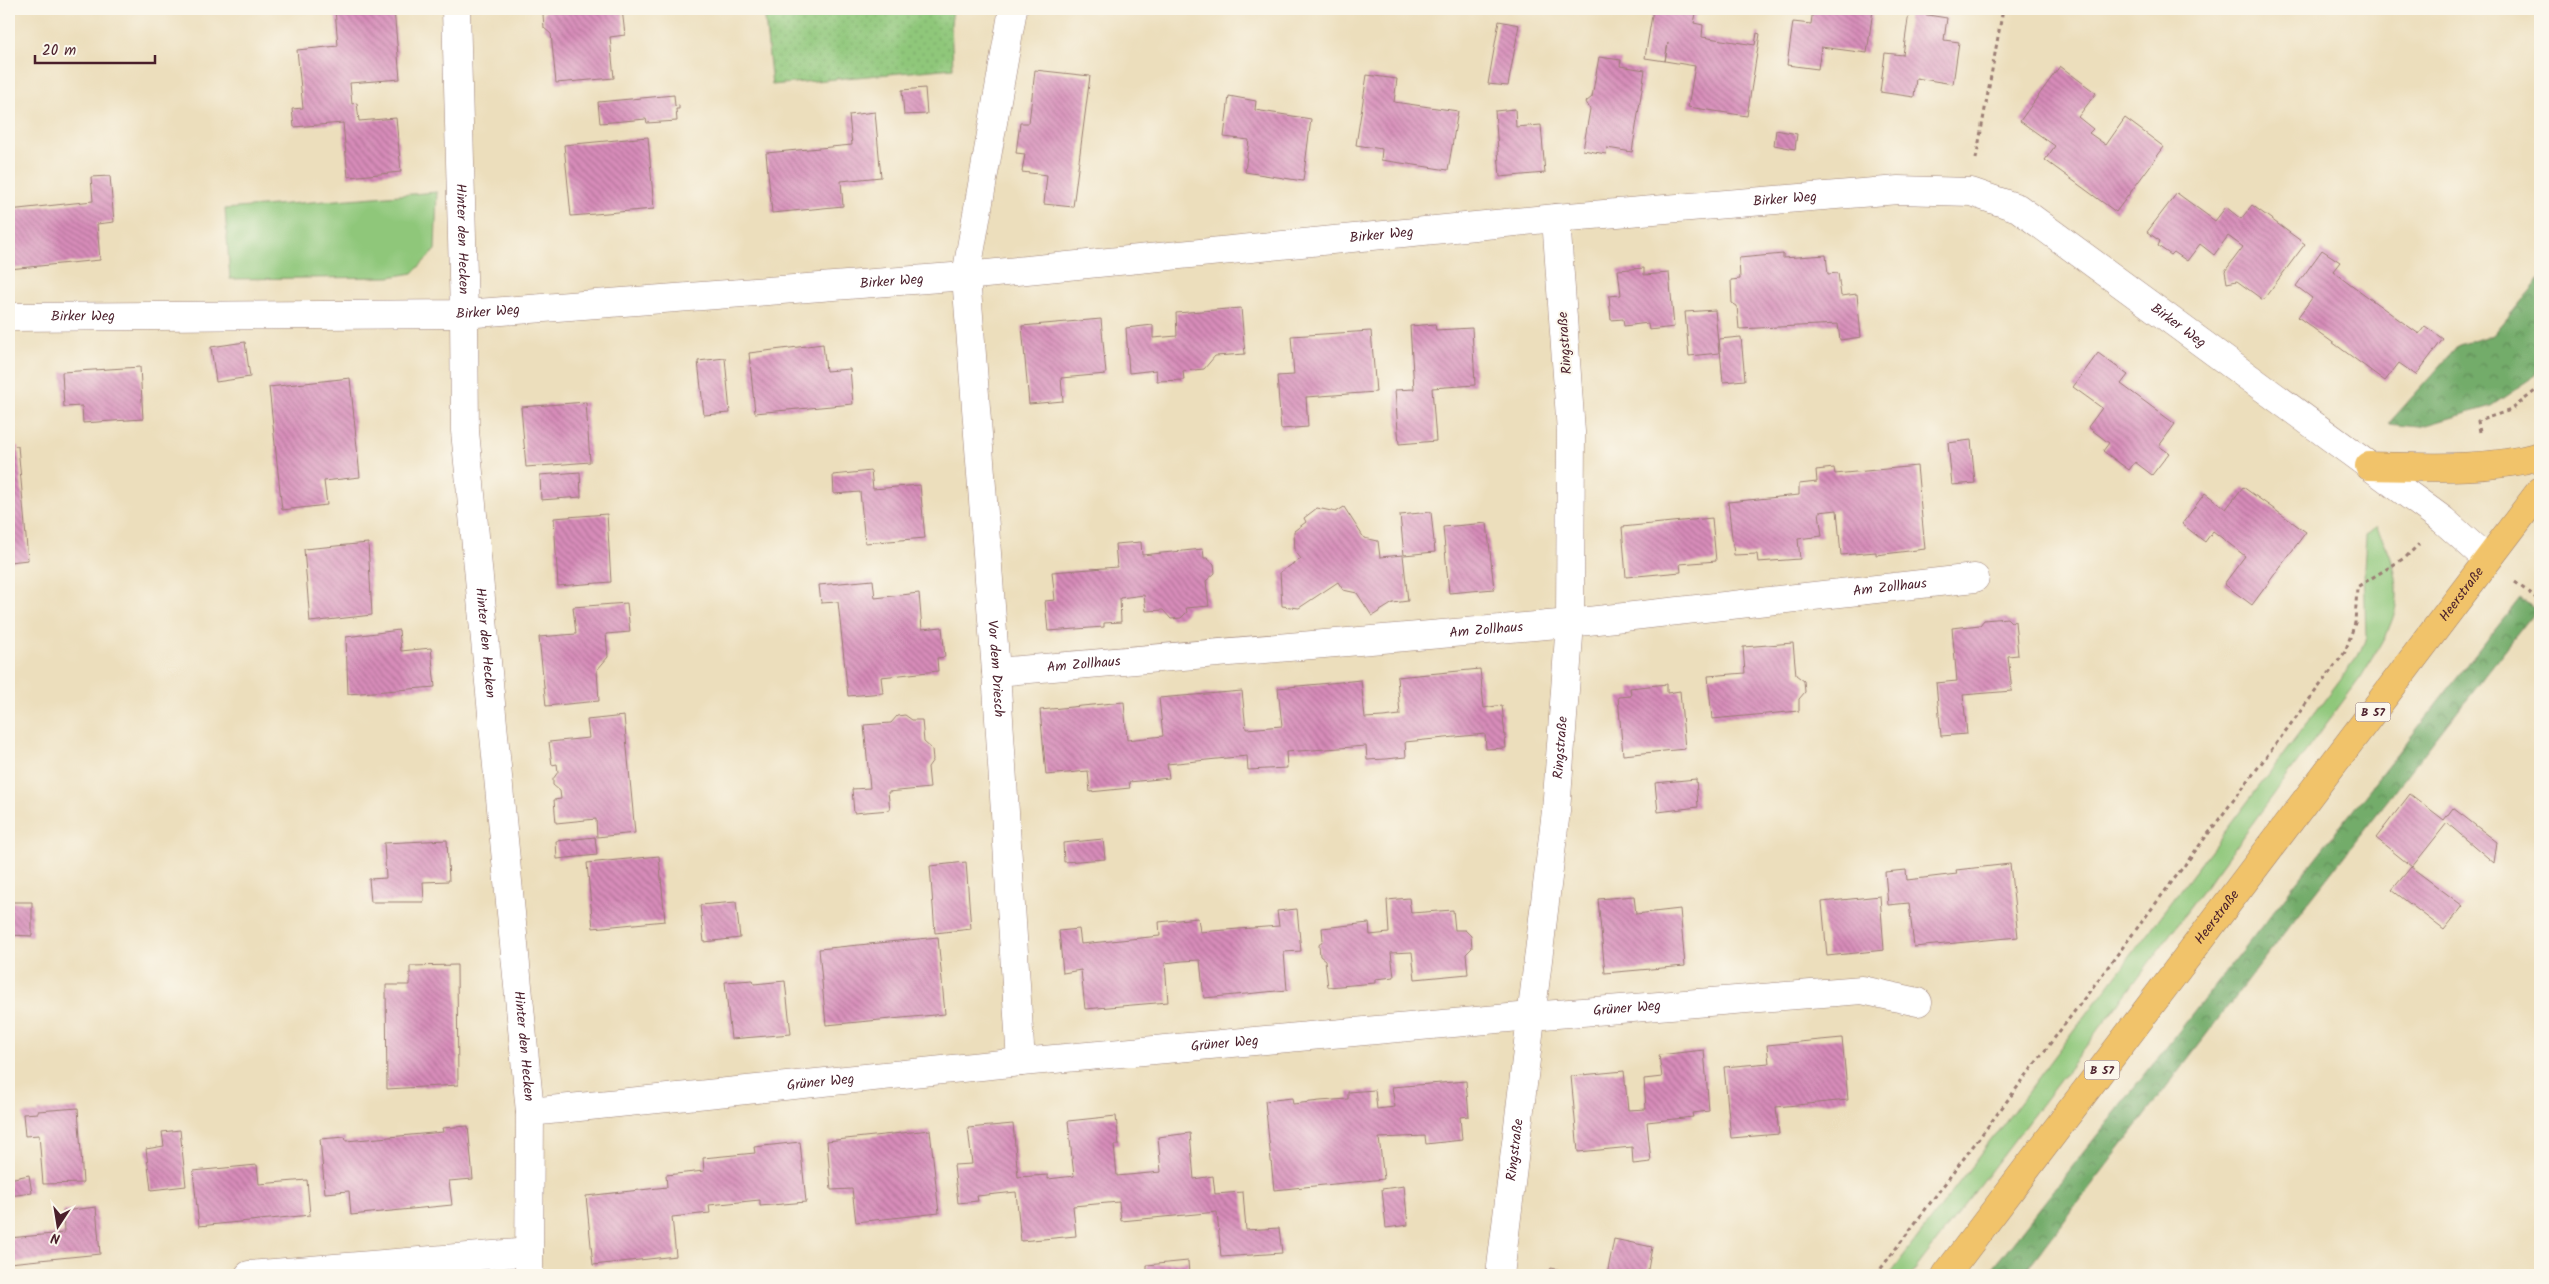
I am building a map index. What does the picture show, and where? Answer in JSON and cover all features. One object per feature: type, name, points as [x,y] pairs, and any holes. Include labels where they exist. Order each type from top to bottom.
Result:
[{"type":"main road","points":[[2369,466],[2436,467],[2484,464],[2540,456]]},
{"type":"main road","name":"B 57","points":[[2487,559],[2540,491]]},
{"type":"main road","name":"Heerstraße","points":[[1946,1275],[2259,865],[2487,559]]},
{"type":"street","name":"Hinter den Hecken","points":[[456,9],[465,430],[530,1112],[529,1264]]},
{"type":"street","points":[[966,276],[1013,9]]},
{"type":"street","name":"Birker Weg","points":[[9,317],[464,314],[966,276],[1556,218],[1898,190],[1971,192],[2018,208],[2443,520],[2487,559]]},
{"type":"street","name":"Ringstraße","points":[[1500,1275],[1556,811],[1570,622],[1571,432],[1556,218]]},
{"type":"street","name":"Vor dem Driesch","points":[[966,276],[996,672],[1021,1062]]},
{"type":"street","name":"Am Zollhaus","points":[[996,672],[1570,622],[1975,578]]},
{"type":"street","name":"Grüner Weg","points":[[530,1112],[1021,1062],[1531,1016],[1862,990],[1918,1002]]},
{"type":"street","points":[[249,1275],[529,1264]]},
{"type":"path","points":[[1971,192],[2002,9]]},
{"type":"path","points":[[2484,464],[2478,421],[2511,410],[2540,388]]},
{"type":"path","points":[[1876,1275],[2346,652],[2355,623],[2356,587],[2406,557],[2443,520]]},
{"type":"green space","points":[[764,9],[953,9],[951,24],[953,68],[772,85]]},
{"type":"green space","points":[[437,192],[435,250],[413,273],[389,277],[230,279],[225,209]]},
{"type":"green space","points":[[2540,279],[2540,369],[2531,379],[2491,406],[2420,427],[2388,424],[2459,345],[2493,335]]},
{"type":"green space","points":[[2376,527],[2392,561],[2397,586],[2397,598],[2395,611],[2388,630],[2361,677],[2119,1003],[1911,1275],[1889,1275],[2358,656],[2366,638],[2364,568],[2366,536]]},
{"type":"green space","points":[[2520,598],[2536,610],[2273,947],[2023,1275],[1987,1275]]},
{"type":"building","points":[[335,9],[394,9],[400,79],[350,83],[352,104],[357,103],[359,121],[396,118],[401,172],[348,177],[343,123],[294,127],[292,109],[303,108],[297,50],[338,46]]},
{"type":"building","points":[[547,9],[622,9],[625,35],[610,37],[614,78],[556,83],[551,34],[544,28],[543,14]]},
{"type":"building","points":[[1653,9],[1697,9],[1694,23],[1703,25],[1702,37],[1755,45],[1757,33],[1760,34],[1747,116],[1688,107],[1695,66],[1645,58]]},
{"type":"building","points":[[1813,9],[1873,10],[1867,53],[1821,47],[1818,69],[1787,65],[1793,22],[1811,24]]},
{"type":"building","points":[[1909,12],[1947,18],[1944,40],[1959,42],[1953,84],[1916,78],[1914,97],[1880,92],[1885,53],[1903,55]]},
{"type":"building","points":[[1499,21],[1519,25],[1508,86],[1488,84]]},
{"type":"building","points":[[1599,57],[1621,60],[1620,66],[1645,70],[1632,152],[1607,148],[1606,154],[1583,150],[1590,109],[1586,102],[1592,97]]},
{"type":"building","points":[[2060,66],[2096,93],[2078,117],[2093,129],[2089,133],[2106,145],[2125,118],[2164,147],[2116,212],[2045,160],[2055,146],[2020,121]]},
{"type":"building","points":[[1035,70],[1090,76],[1073,207],[1044,204],[1047,175],[1022,172],[1025,154],[1016,153],[1020,123],[1029,123]]},
{"type":"building","points":[[1367,75],[1397,79],[1394,102],[1458,111],[1448,170],[1381,160],[1382,149],[1356,145]]},
{"type":"building","points":[[925,88],[927,114],[904,115],[902,90]]},
{"type":"building","points":[[674,95],[675,106],[679,105],[679,109],[676,109],[677,121],[647,123],[646,119],[600,123],[598,102]]},
{"type":"building","points":[[1229,96],[1256,101],[1255,110],[1311,119],[1303,181],[1245,172],[1249,140],[1224,137]]},
{"type":"building","points":[[1515,109],[1516,127],[1541,125],[1545,173],[1500,177],[1495,111]]},
{"type":"building","points":[[875,112],[881,177],[841,181],[843,206],[772,213],[766,153],[852,145],[849,115]]},
{"type":"building","points":[[1776,130],[1797,134],[1795,149],[1774,145]]},
{"type":"building","points":[[648,137],[654,209],[571,216],[564,145]]},
{"type":"building","points":[[110,176],[114,222],[97,224],[100,260],[9,269],[9,210],[93,201],[91,177]]},
{"type":"building","points":[[2177,193],[2215,221],[2226,207],[2241,219],[2252,205],[2305,244],[2263,300],[2237,281],[2227,283],[2225,271],[2243,247],[2228,236],[2214,255],[2200,244],[2187,261],[2174,252],[2171,255],[2158,246],[2160,241],[2147,232]]},
{"type":"building","points":[[2322,250],[2340,262],[2333,271],[2376,303],[2419,334],[2425,326],[2443,339],[2416,375],[2399,363],[2385,381],[2298,317],[2312,298],[2296,286]]},
{"type":"building","points":[[1783,254],[1783,258],[1826,255],[1828,274],[1838,273],[1841,296],[1857,294],[1861,337],[1840,340],[1838,324],[1739,329],[1737,306],[1732,303],[1731,280],[1740,279],[1739,258]]},
{"type":"building","points":[[1644,268],[1644,275],[1669,273],[1674,327],[1649,330],[1648,323],[1624,326],[1623,319],[1611,320],[1609,296],[1621,295],[1618,270]]},
{"type":"building","points":[[1241,308],[1245,354],[1215,356],[1204,369],[1183,371],[1184,380],[1157,381],[1156,370],[1129,373],[1126,328],[1153,325],[1153,338],[1177,336],[1176,313]]},
{"type":"building","points":[[1715,310],[1719,353],[1689,356],[1685,312]]},
{"type":"building","points":[[1101,319],[1106,374],[1061,378],[1063,401],[1029,404],[1022,326]]},
{"type":"building","points":[[1435,324],[1436,330],[1472,328],[1475,385],[1432,388],[1436,441],[1399,444],[1395,390],[1414,389],[1410,326]]},
{"type":"building","points":[[1371,331],[1376,392],[1306,397],[1308,427],[1281,429],[1277,376],[1294,375],[1291,336]]},
{"type":"building","points":[[1741,337],[1745,380],[1723,382],[1719,339]]},
{"type":"building","points":[[245,342],[250,377],[216,382],[211,347]]},
{"type":"building","points":[[823,344],[826,371],[850,369],[853,404],[755,413],[749,353]]},
{"type":"building","points":[[2098,353],[2128,375],[2121,384],[2175,424],[2159,446],[2169,453],[2152,475],[2135,462],[2129,470],[2103,451],[2109,443],[2088,427],[2102,408],[2073,387]]},
{"type":"building","points":[[725,358],[730,413],[704,415],[698,361]]},
{"type":"building","points":[[140,367],[143,419],[83,423],[82,406],[64,407],[62,372]]},
{"type":"building","points":[[350,378],[360,477],[324,481],[327,505],[282,510],[269,387]]},
{"type":"building","points":[[586,402],[590,462],[526,467],[521,407]]},
{"type":"building","points":[[1971,440],[1975,483],[1952,485],[1948,443]]},
{"type":"building","points":[[18,446],[28,560],[9,562],[9,447]]},
{"type":"building","points":[[1917,466],[1925,549],[1876,555],[1876,552],[1841,555],[1837,510],[1819,512],[1822,536],[1798,539],[1800,559],[1758,562],[1757,554],[1734,555],[1728,502],[1799,495],[1799,484],[1817,482],[1816,470],[1834,468],[1835,474]]},
{"type":"building","points":[[871,471],[873,489],[920,485],[925,538],[865,543],[860,492],[834,494],[833,475]]},
{"type":"building","points":[[580,472],[581,497],[541,500],[540,475]]},
{"type":"building","points":[[2243,487],[2306,532],[2252,605],[2224,584],[2245,556],[2213,531],[2205,542],[2182,524],[2205,493],[2226,509]]},
{"type":"building","points":[[1344,507],[1364,538],[1378,541],[1380,557],[1403,555],[1408,601],[1393,603],[1372,616],[1357,593],[1343,590],[1338,582],[1299,608],[1282,606],[1280,572],[1301,559],[1295,551],[1294,531],[1306,522],[1304,518],[1317,508],[1336,512]]},
{"type":"building","points":[[1431,512],[1435,552],[1404,555],[1400,515]]},
{"type":"building","points":[[607,514],[611,582],[558,586],[554,518]]},
{"type":"building","points":[[1712,518],[1716,561],[1680,564],[1681,572],[1626,577],[1622,527]]},
{"type":"building","points":[[1487,523],[1494,589],[1449,593],[1443,527]]},
{"type":"building","points":[[1141,542],[1142,555],[1203,549],[1204,558],[1207,558],[1214,564],[1215,573],[1206,581],[1209,606],[1186,608],[1187,612],[1181,618],[1171,619],[1163,610],[1146,611],[1144,595],[1120,598],[1121,622],[1104,623],[1104,627],[1048,631],[1045,601],[1055,600],[1052,572],[1117,567],[1115,544]]},
{"type":"building","points":[[368,543],[372,615],[310,622],[304,549]]},
{"type":"building","points":[[873,580],[875,598],[919,593],[922,629],[942,627],[945,657],[937,658],[938,671],[881,677],[883,693],[848,696],[838,602],[821,603],[819,585]]},
{"type":"building","points":[[627,603],[630,632],[606,634],[608,657],[597,670],[599,701],[546,706],[539,637],[576,634],[573,607]]},
{"type":"building","points":[[2007,618],[2011,622],[2015,621],[2018,655],[2008,656],[2012,691],[1963,695],[1967,734],[1941,736],[1936,683],[1957,681],[1952,628],[1980,625],[1984,620]]},
{"type":"building","points":[[399,630],[401,651],[431,648],[435,687],[348,694],[346,637]]},
{"type":"building","points":[[1793,643],[1796,675],[1804,681],[1805,692],[1799,699],[1799,711],[1712,719],[1708,676],[1745,673],[1743,647]]},
{"type":"building","points":[[1480,669],[1484,708],[1502,705],[1506,748],[1486,749],[1485,734],[1405,742],[1406,757],[1386,759],[1367,760],[1366,746],[1286,752],[1287,768],[1248,770],[1247,756],[1167,764],[1169,778],[1129,782],[1130,788],[1090,792],[1088,771],[1046,775],[1040,710],[1124,702],[1127,740],[1163,736],[1159,698],[1242,691],[1246,729],[1282,726],[1278,688],[1361,680],[1365,718],[1383,717],[1400,715],[1397,677]]},
{"type":"building","points":[[1667,684],[1667,693],[1680,691],[1685,749],[1623,755],[1618,697],[1631,696],[1630,688]]},
{"type":"building","points":[[905,715],[912,720],[922,720],[924,742],[932,749],[933,760],[928,767],[930,788],[888,792],[890,810],[854,813],[852,789],[870,788],[864,725],[891,723],[897,716]]},
{"type":"building","points":[[624,716],[635,833],[597,837],[596,819],[556,823],[554,800],[561,799],[560,791],[553,785],[553,779],[558,772],[557,764],[552,765],[549,742],[589,738],[587,720]]},
{"type":"building","points":[[1696,779],[1698,807],[1658,812],[1655,783]]},
{"type":"building","points":[[2410,794],[2444,820],[2453,808],[2497,842],[2494,863],[2447,823],[2412,867],[2376,838]]},
{"type":"building","points":[[595,837],[597,855],[557,859],[556,841]]},
{"type":"building","points":[[1103,839],[1105,859],[1064,862],[1063,843]]},
{"type":"building","points":[[447,840],[449,881],[423,882],[424,902],[371,902],[369,879],[386,878],[384,843]]},
{"type":"building","points":[[659,856],[665,921],[593,928],[587,863]]},
{"type":"building","points":[[966,862],[971,929],[935,933],[930,866]]},
{"type":"building","points":[[2010,864],[2018,937],[1914,947],[1909,903],[1888,905],[1885,872],[1906,870],[1907,880],[1957,874],[1956,870]]},
{"type":"building","points":[[2411,867],[2463,906],[2444,930],[2392,890]]},
{"type":"building","points":[[1634,896],[1636,914],[1680,909],[1685,966],[1605,973],[1598,899]]},
{"type":"building","points":[[1880,896],[1884,950],[1827,956],[1822,902]]},
{"type":"building","points":[[1409,898],[1411,913],[1453,910],[1455,930],[1465,930],[1471,936],[1472,948],[1466,954],[1468,974],[1415,979],[1412,952],[1391,953],[1394,977],[1375,979],[1375,983],[1328,987],[1325,960],[1320,956],[1319,945],[1323,940],[1322,928],[1369,923],[1370,935],[1389,933],[1387,900]]},
{"type":"building","points":[[9,902],[32,902],[32,936],[9,935]]},
{"type":"building","points":[[736,902],[740,938],[704,942],[700,905]]},
{"type":"building","points":[[1297,909],[1301,951],[1284,952],[1287,990],[1204,998],[1200,960],[1182,961],[1165,963],[1168,1002],[1085,1009],[1081,970],[1063,973],[1059,931],[1079,929],[1081,944],[1160,936],[1159,922],[1198,918],[1200,932],[1279,926],[1277,911]]},
{"type":"building","points":[[938,937],[945,1014],[826,1025],[819,949]]},
{"type":"building","points":[[457,965],[458,1085],[387,1089],[386,985],[410,985],[410,966]]},
{"type":"building","points":[[753,980],[754,984],[785,981],[791,1034],[731,1039],[725,982]]},
{"type":"building","points":[[1842,1038],[1848,1100],[1776,1107],[1779,1134],[1731,1138],[1724,1067],[1769,1063],[1767,1045]]},
{"type":"building","points":[[1704,1050],[1709,1111],[1692,1113],[1693,1117],[1647,1122],[1651,1162],[1633,1164],[1632,1147],[1578,1152],[1571,1076],[1624,1071],[1628,1110],[1646,1109],[1644,1079],[1662,1077],[1659,1055]]},
{"type":"building","points":[[1466,1081],[1469,1116],[1460,1117],[1462,1140],[1426,1144],[1425,1136],[1379,1138],[1384,1179],[1274,1190],[1265,1101],[1292,1098],[1293,1104],[1348,1099],[1348,1092],[1375,1090],[1377,1109],[1395,1107],[1392,1087]]},
{"type":"building","points":[[78,1108],[83,1183],[43,1184],[39,1135],[25,1136],[23,1114]]},
{"type":"building","points":[[1116,1116],[1119,1145],[1114,1145],[1117,1176],[1161,1172],[1158,1137],[1190,1133],[1194,1179],[1213,1176],[1215,1194],[1243,1192],[1246,1230],[1279,1228],[1282,1253],[1221,1257],[1217,1212],[1121,1221],[1119,1202],[1073,1206],[1076,1236],[1021,1241],[1016,1192],[977,1196],[978,1201],[958,1203],[954,1165],[972,1164],[968,1128],[1013,1124],[1018,1177],[1048,1175],[1048,1179],[1074,1176],[1068,1121]]},
{"type":"building","points":[[468,1126],[473,1179],[449,1181],[452,1205],[351,1215],[349,1191],[325,1193],[320,1139],[345,1137],[346,1141],[443,1132],[442,1128]]},
{"type":"building","points":[[180,1130],[186,1186],[151,1190],[146,1149],[164,1146],[162,1132]]},
{"type":"building","points":[[930,1130],[939,1213],[856,1222],[852,1189],[831,1190],[827,1141]]},
{"type":"building","points":[[800,1142],[806,1202],[760,1206],[760,1200],[709,1205],[710,1213],[672,1217],[676,1256],[593,1265],[586,1196],[667,1187],[666,1175],[704,1171],[703,1158],[755,1153],[754,1147]]},
{"type":"building","points":[[257,1165],[259,1184],[307,1180],[310,1215],[199,1226],[193,1171]]},
{"type":"building","points":[[29,1175],[32,1193],[9,1196],[9,1179]]},
{"type":"building","points":[[1404,1186],[1408,1225],[1386,1228],[1382,1189]]},
{"type":"building","points":[[96,1207],[100,1254],[9,1263],[9,1238],[64,1233],[63,1211]]},
{"type":"building","points":[[1614,1239],[1652,1247],[1647,1275],[1607,1275]]},
{"type":"building","points":[[1188,1261],[1189,1275],[1147,1275],[1147,1265]]},
{"type":"building","points":[[1551,1268],[1583,1274],[1583,1275],[1549,1275]]}]
